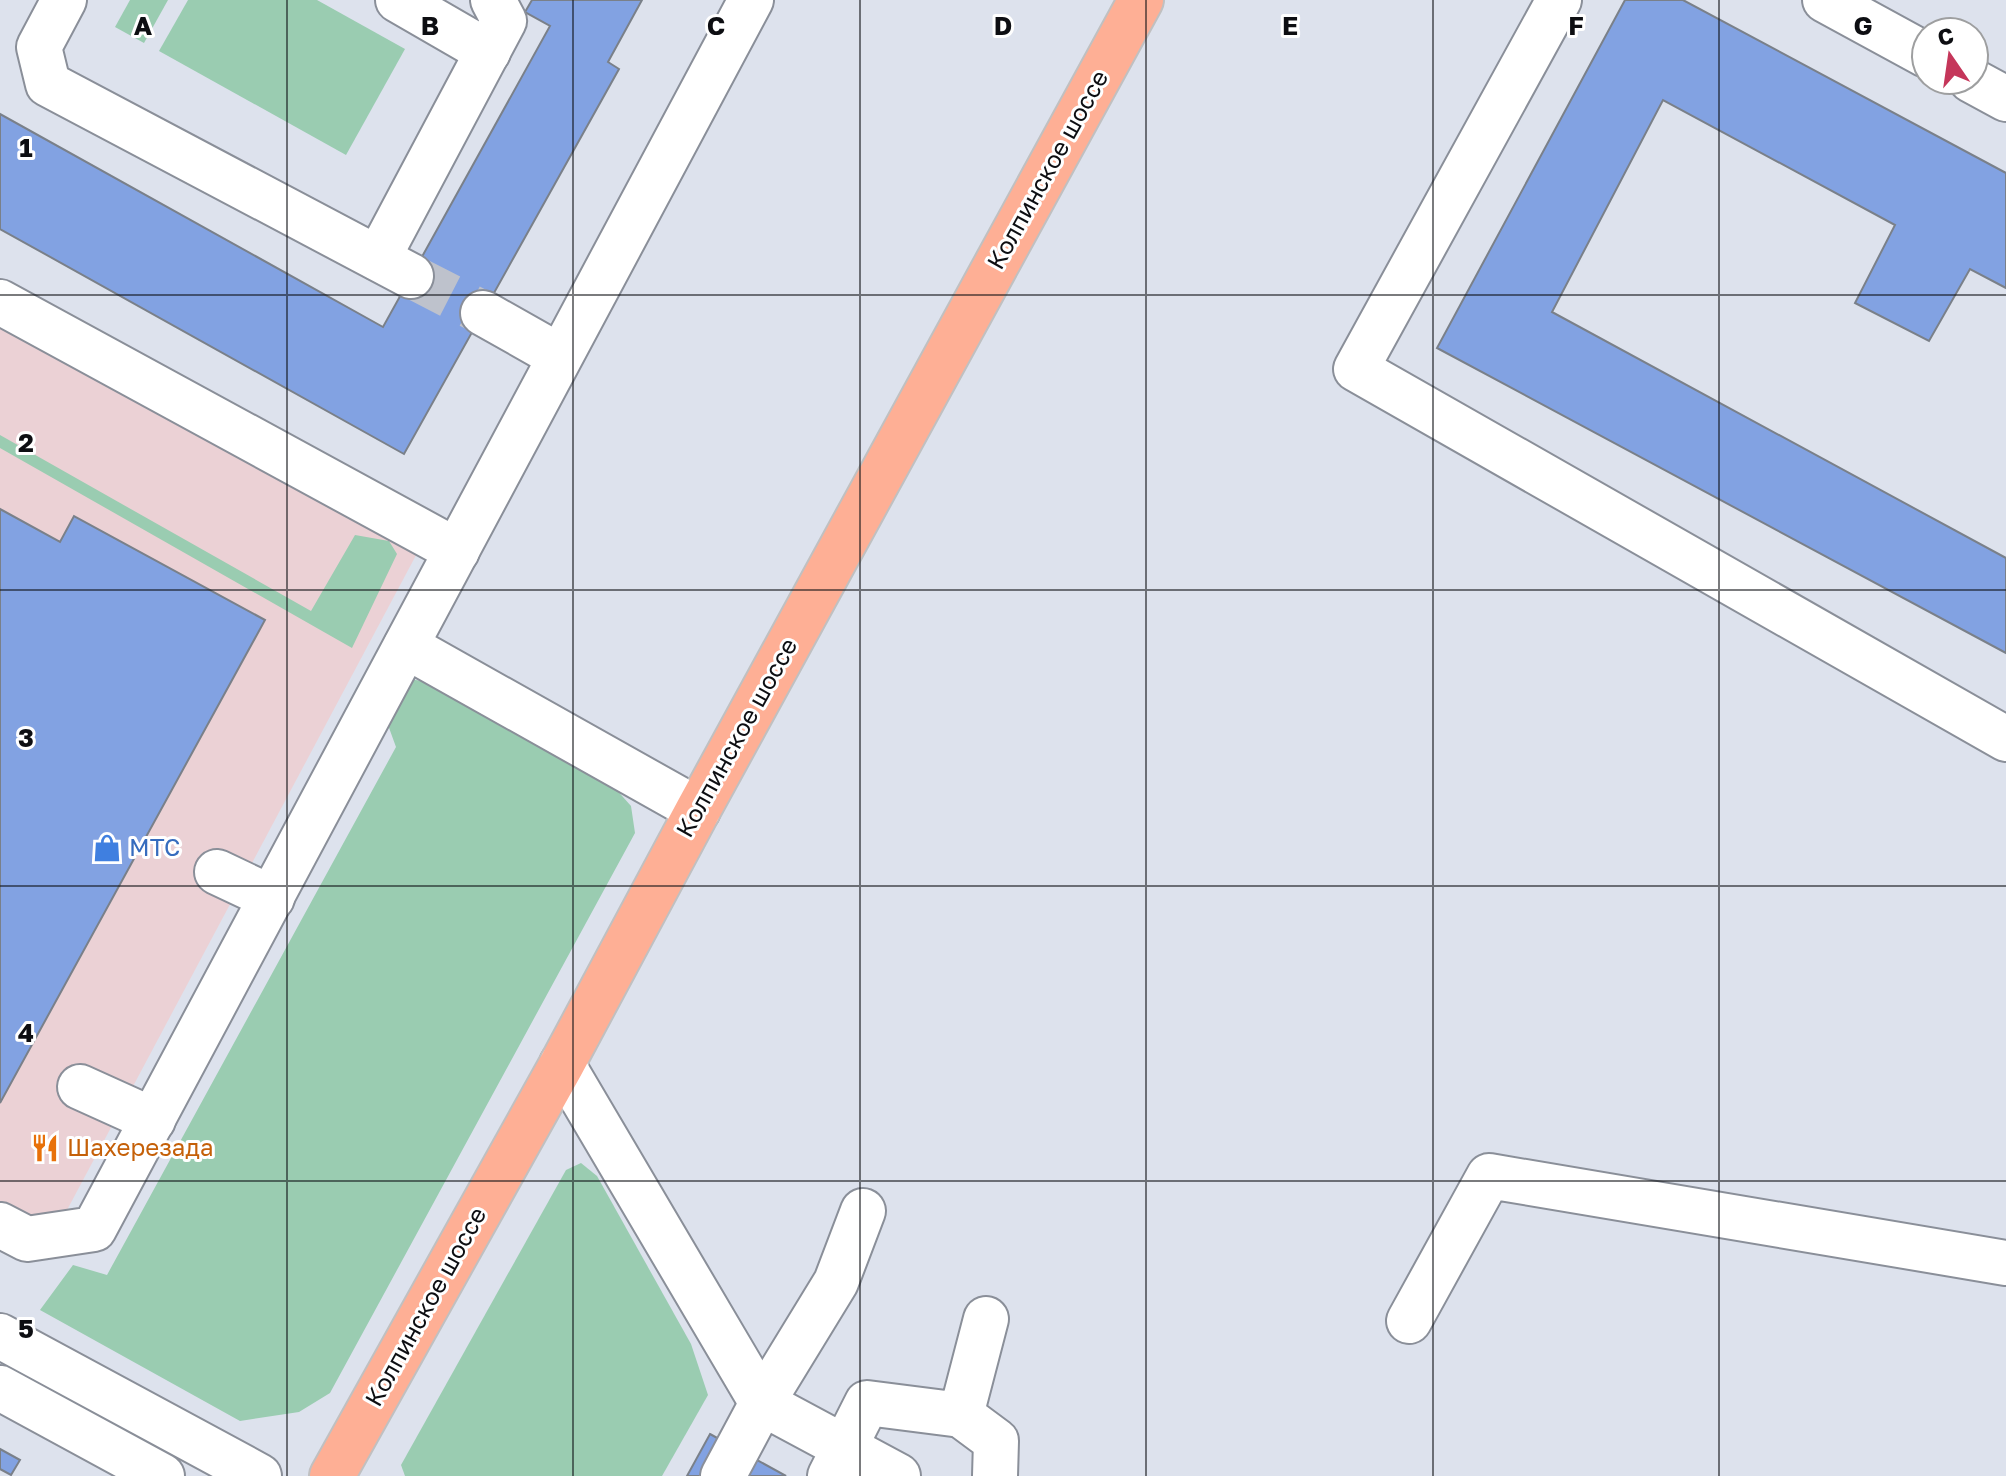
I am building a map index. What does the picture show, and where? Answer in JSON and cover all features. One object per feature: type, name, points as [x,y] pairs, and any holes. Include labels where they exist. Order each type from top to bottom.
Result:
[{"type":"main road","name":"Колпинское шоссе","points":[[332,1476],[562,1064],[1141,0]]},
{"type":"street","points":[[64,0],[39,47],[48,84],[395,267],[504,21],[493,0]]},
{"type":"street","points":[[398,0],[488,52]]},
{"type":"street","points":[[0,1225],[27,1239],[94,1229],[751,0]]},
{"type":"street","points":[[1559,0],[1356,369],[2006,739]]},
{"type":"street","points":[[1825,0],[1910,46]]},
{"type":"street","points":[[0,302],[457,551]]},
{"type":"street","points":[[483,313],[559,356]]},
{"type":"street","points":[[406,646],[698,810]]},
{"type":"street","points":[[217,872],[272,898]]},
{"type":"street","points":[[562,1064],[762,1403],[838,1461],[898,1476]]},
{"type":"street","points":[[80,1087],[153,1120]]},
{"type":"street","points":[[1409,1321],[1489,1176],[2006,1263]]},
{"type":"street","points":[[723,1476],[762,1403],[836,1282],[863,1211]]},
{"type":"street","points":[[961,1415],[986,1319]]},
{"type":"street","points":[[0,1336],[259,1476]]},
{"type":"street","points":[[0,1388],[162,1476]]},
{"type":"street","points":[[838,1461],[867,1403],[961,1415],[996,1441],[995,1476]]},
{"type":"shaded area","points":[[0,278],[438,514],[42,1257],[0,1236]]},
{"type":"green space","points":[[130,0],[168,0],[144,43],[115,27]]},
{"type":"green space","points":[[188,0],[317,0],[405,49],[346,155],[159,51]]},
{"type":"green space","points":[[0,435],[311,611],[355,535],[389,541],[397,554],[352,648],[0,448]]},
{"type":"green space","points":[[409,679],[422,681],[615,788],[631,806],[635,833],[330,1393],[299,1412],[240,1421],[40,1310],[73,1265],[107,1275],[396,747],[384,714]]},
{"type":"green space","points":[[581,1163],[597,1176],[691,1344],[708,1395],[662,1476],[405,1476],[401,1465],[566,1170]]},
{"type":"building","points":[[532,0],[642,0],[608,62],[619,69],[404,454],[0,229],[0,114],[383,327],[550,26],[525,12]]},
{"type":"building","points":[[1625,0],[1683,0],[2006,173],[2006,288],[1970,269],[1929,341],[1855,303],[1895,225],[1663,100],[1552,312],[2006,558],[2006,653],[1437,348]]},
{"type":"building","points":[[0,509],[60,542],[74,516],[265,620],[0,1103]]},
{"type":"building","points":[[710,1434],[786,1476],[687,1476]]},
{"type":"building","points":[[0,1449],[20,1460],[11,1475],[0,1469]]},
{"type":"tunnel","points":[[411,276],[483,313]]},
{"type":"place","name":"МТС","points":[[107,848]]},
{"type":"place","name":"Шахерезада","points":[[45,1148]]}]
